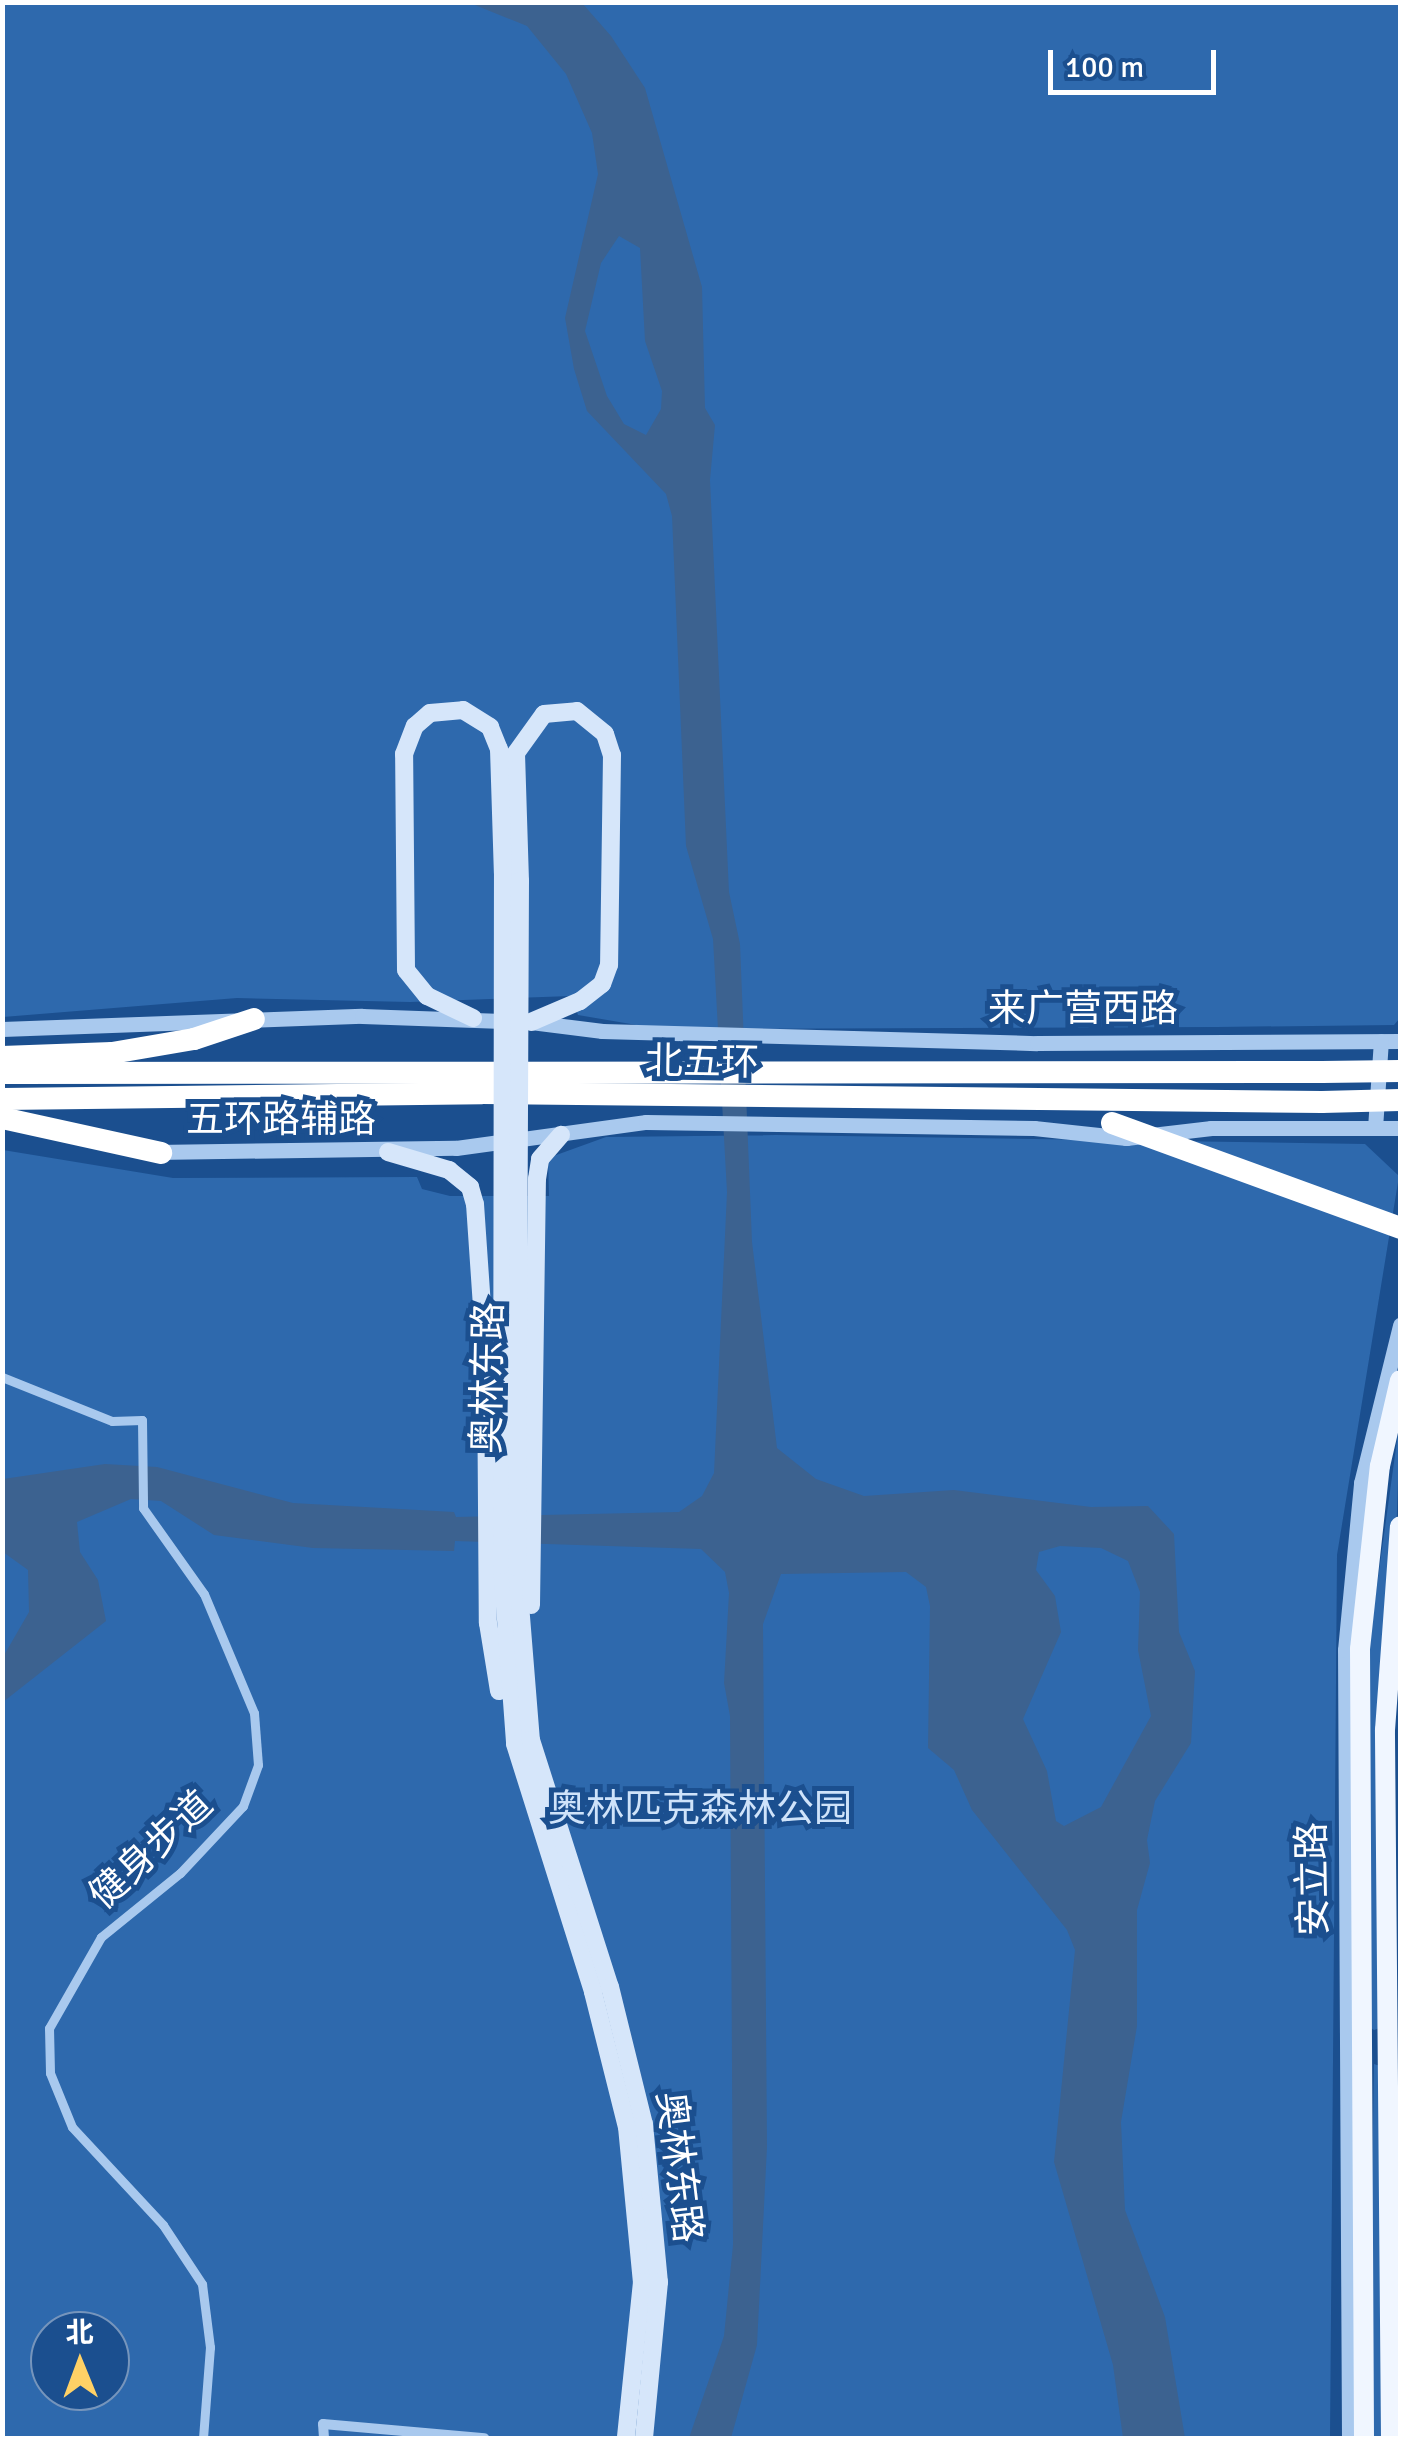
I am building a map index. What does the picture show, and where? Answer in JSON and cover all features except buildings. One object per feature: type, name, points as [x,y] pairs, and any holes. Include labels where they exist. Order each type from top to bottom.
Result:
[{"type":"highway","points":[[2,1057],[112,1053],[194,1039],[254,1018]]},
{"type":"highway","name":"北五环","points":[[2,1100],[698,1086],[780,1074],[1400,1070]]},
{"type":"highway","name":"北五环","points":[[2,1072],[698,1086],[782,1099],[1400,1100]]},
{"type":"highway","points":[[1012,1102],[1112,1123],[1400,1228]]},
{"type":"highway","points":[[2,1118],[161,1153]]},
{"type":"main road","name":"奥林东路","points":[[473,1018],[427,996],[406,970],[404,754],[415,726],[430,713],[463,710],[490,727],[500,749],[512,877]]},
{"type":"main road","name":"奥林东路","points":[[531,1022],[580,1001],[602,984],[609,965],[612,755],[605,734],[578,711],[544,714],[516,753],[509,1562],[523,1742],[627,2127],[642,2282],[626,2438]]},
{"type":"main road","points":[[509,1562],[530,1513],[540,1159],[561,1135]]},
{"type":"main road","points":[[388,1152],[449,1170],[470,1187],[477,1215],[486,1507],[509,1562],[523,1742]]},
{"type":"main road","points":[[477,1215],[524,1214],[538,1226]]},
{"type":"main road","name":"安立路","points":[[1364,2438],[1360,1648],[1380,1466],[1400,1380]]},
{"type":"main road","name":"安立路","points":[[1391,2438],[1385,1730],[1400,1527]]},
{"type":"main road","name":"奥林东路","points":[[523,1742],[610,1987],[644,2124],[659,2282],[644,2438]]},
{"type":"street","name":"来广营西路","points":[[2,1029],[254,1018],[473,1018],[694,1034],[1037,1043],[1400,1041]]},
{"type":"street","points":[[1374,1128],[1382,1041]]},
{"type":"street","name":"五环路辅路","points":[[2,1129],[161,1153],[388,1152],[561,1135],[646,1122],[1034,1128],[1126,1138],[1210,1128],[1400,1128]]},
{"type":"street","name":"安立路","points":[[1349,2438],[1345,1650],[1361,1483],[1400,1325]]},
{"type":"street","name":"健身步道","points":[[2,1377],[112,1421],[142,1420],[143,1508],[204,1594],[236,1659],[254,1713],[258,1765],[244,1806],[180,1873],[101,1936],[49,2028],[50,2074],[72,2128],[164,2225],[202,2284],[210,2347],[203,2438]]},
{"type":"street","points":[[324,2438],[323,2424],[481,2438]]},
{"type":"green space","points":[[2,3],[1400,3],[1400,1018],[1394,1025],[660,1029],[578,1015],[571,996],[410,1002],[237,998],[3,1017]]},
{"type":"green space","name":"奥林匹克森林公园","points":[[776,1135],[1365,1144],[1399,1176],[1337,1555],[1330,2438],[3,2438],[3,1150],[173,1178],[417,1177],[422,1189],[450,1196],[549,1196],[548,1158],[606,1137]]},
{"type":"green space","points":[[1400,1419],[1380,2028],[1374,2030],[1366,2025],[1369,1643]]},
{"type":"green space","points":[[1374,2064],[1380,2066],[1382,2438],[1368,2438]]},
{"type":"shaded area","points":[[470,3],[582,3],[611,36],[645,88],[702,287],[705,408],[715,425],[710,480],[729,892],[740,944],[752,1242],[777,1448],[816,1479],[864,1496],[954,1490],[1091,1507],[1148,1506],[1174,1534],[1179,1632],[1195,1671],[1191,1743],[1155,1801],[1147,1840],[1150,1863],[1137,1910],[1137,2026],[1121,2122],[1125,2210],[1165,2317],[1185,2438],[1123,2438],[1113,2365],[1054,2162],[1075,1950],[1067,1930],[972,1810],[954,1770],[928,1748],[930,1606],[926,1587],[906,1572],[781,1574],[763,1624],[767,2147],[757,2345],[731,2438],[689,2438],[724,2336],[733,2245],[730,1716],[724,1683],[729,1593],[725,1572],[701,1549],[455,1541],[454,1551],[313,1548],[214,1535],[161,1501],[131,1499],[77,1522],[80,1552],[98,1580],[106,1621],[3,1702],[3,1657],[29,1612],[28,1570],[3,1552],[3,1479],[105,1464],[157,1467],[293,1503],[454,1512],[456,1517],[679,1512],[702,1496],[714,1473],[727,1192],[713,939],[686,846],[672,516],[666,494],[587,411],[574,369],[565,318],[598,174],[592,133],[566,74],[527,26]],"holes":[[[619,236],[640,248],[645,341],[662,391],[661,409],[646,435],[624,424],[607,396],[585,331],[601,263]],[[1060,1546],[1101,1548],[1128,1561],[1140,1592],[1138,1650],[1151,1716],[1101,1807],[1064,1826],[1056,1821],[1047,1771],[1023,1719],[1061,1632],[1055,1596],[1036,1570],[1039,1552]]]}]
